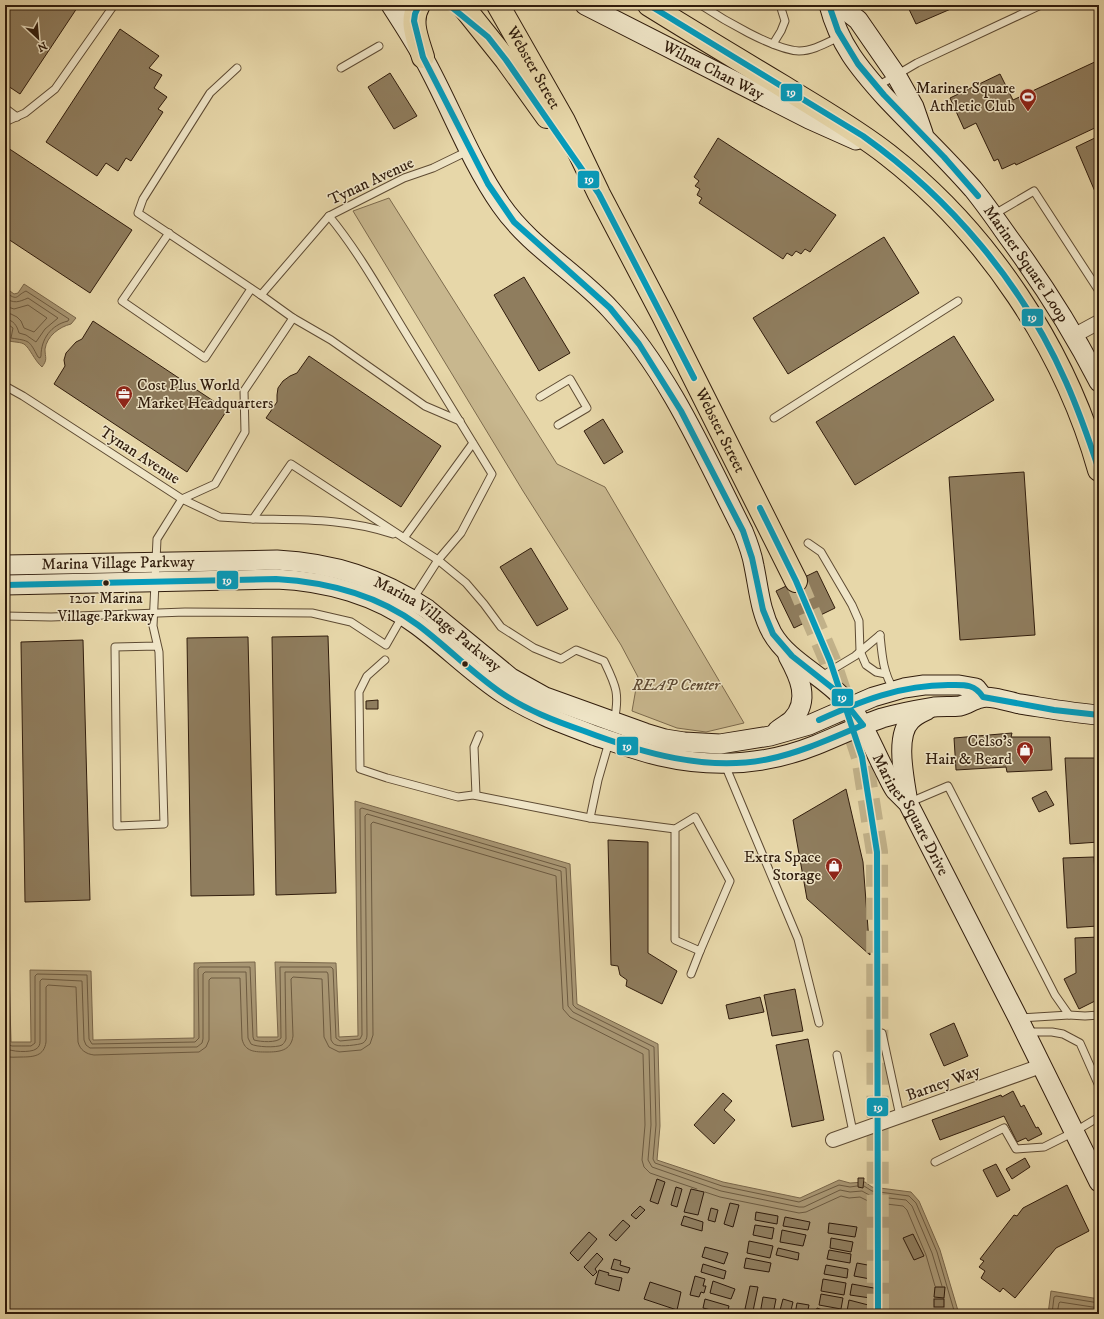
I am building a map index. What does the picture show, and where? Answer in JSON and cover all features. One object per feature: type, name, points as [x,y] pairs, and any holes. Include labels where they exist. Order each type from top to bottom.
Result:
[{"type":"main road","points":[[419,5],[414,21],[423,57]]},
{"type":"main road","points":[[449,5],[488,38]]},
{"type":"main road","points":[[462,5],[526,86],[599,194]]},
{"type":"main road","name":"Webster Street","points":[[498,5],[564,121],[599,194],[663,316],[796,581]]},
{"type":"main road","points":[[649,5],[843,123],[886,154],[921,184],[964,228],[995,265],[1019,299],[1048,347],[1086,428],[1099,470]]},
{"type":"street","name":"Mariner Square Drive","points":[[391,5],[423,57],[470,150],[500,204],[514,222],[530,238],[610,308],[640,344],[653,364],[692,430],[743,532],[753,560],[760,602],[765,619],[773,634],[783,648],[796,660],[843,698],[864,725],[872,746],[895,789],[908,803],[1074,1132],[1097,1172]]},
{"type":"street","name":"Wilma Chan Way","points":[[586,5],[632,30],[809,119],[886,154]]},
{"type":"street","name":"Mariner Square Loop","points":[[830,5],[840,37],[849,54],[876,87],[973,190],[993,215],[1042,283],[1075,335],[1099,382]]},
{"type":"street","name":"Mariner Square Loop","points":[[834,5],[858,20],[896,75],[914,107],[925,138]]},
{"type":"street","points":[[1075,335],[1099,322]]},
{"type":"street","name":"Marina Village Parkway","points":[[5,585],[277,560],[303,562],[328,566],[372,580],[408,608],[418,626],[485,681],[520,705],[544,717],[611,731],[703,744],[720,744],[770,736],[809,725],[850,706]]},
{"type":"street","name":"Marina Village Parkway","points":[[5,565],[156,572]]},
{"type":"street","points":[[770,736],[791,720],[798,712],[803,693],[797,673],[783,648]]},
{"type":"street","points":[[850,706],[890,682],[924,685],[959,685],[976,688],[983,697]]},
{"type":"street","points":[[864,725],[885,717],[908,711],[936,707],[962,706],[983,697],[1054,710],[1099,715]]},
{"type":"street","points":[[908,803],[902,753],[904,731],[910,721],[919,714],[936,707]]},
{"type":"street","name":"Marina Village Parkway","points":[[611,731],[660,756],[683,760],[724,763],[762,760],[794,753],[864,725]]},
{"type":"street","name":"Barney Way","points":[[833,1140],[1041,1066]]},
{"type":"lane","points":[[5,122],[25,113],[55,89],[114,5]]},
{"type":"lane","points":[[701,5],[716,15],[774,44],[798,51],[814,49],[840,37]]},
{"type":"lane","points":[[774,44],[785,21],[780,5]]},
{"type":"lane","points":[[876,87],[917,63],[1041,5]]},
{"type":"lane","points":[[341,68],[379,46]]},
{"type":"lane","points":[[237,68],[210,93],[143,199],[138,212],[293,318],[331,340],[425,406],[460,421]]},
{"type":"lane","points":[[5,108],[17,117]]},
{"type":"lane","name":"Tynan Avenue","points":[[261,295],[329,216],[404,178],[433,168],[470,150]]},
{"type":"lane","points":[[993,215],[1034,191],[1099,291]]},
{"type":"lane","points":[[5,616],[51,617],[153,613],[312,613],[351,622],[386,645],[438,560],[460,533],[492,474],[380,290],[342,232],[329,216]]},
{"type":"lane","points":[[169,233],[122,302],[204,358],[251,288]]},
{"type":"lane","points":[[774,418],[958,301]]},
{"type":"lane","name":"Tynan Avenue","points":[[5,386],[23,396],[182,499],[214,484],[245,432],[244,391],[293,318]]},
{"type":"lane","points":[[540,397],[570,379],[587,408],[558,425]]},
{"type":"lane","points":[[404,538],[473,443]]},
{"type":"lane","points":[[253,519],[291,464],[438,560],[466,583],[501,627],[534,648],[562,659],[576,650],[604,661],[613,679],[618,695],[590,818]]},
{"type":"lane","points":[[157,646],[115,647],[117,826],[164,824],[159,660],[157,646],[152,626],[157,539],[182,499],[220,517],[334,521],[376,528],[404,538]]},
{"type":"lane","points":[[808,543],[821,552],[852,605],[859,621],[860,651],[866,666],[890,682]]},
{"type":"lane","points":[[819,678],[860,651],[880,635],[883,666],[890,682]]},
{"type":"lane","points":[[385,660],[367,676],[359,692],[360,769],[387,778],[458,797],[476,795],[590,818],[675,829],[695,817],[730,881],[691,974]]},
{"type":"lane","points":[[476,795],[474,747],[479,735]]},
{"type":"lane","points":[[724,763],[798,939],[819,1023]]},
{"type":"lane","points":[[908,803],[948,786],[1055,995],[1070,1015]]},
{"type":"lane","points":[[675,829],[675,940],[700,951]]},
{"type":"lane","points":[[1021,1025],[1070,1015],[1099,1015]]},
{"type":"lane","points":[[1021,1025],[1063,1034],[1080,1043],[1099,1086]]},
{"type":"lane","points":[[882,1033],[900,1116]]},
{"type":"lane","points":[[836,1055],[853,1132]]},
{"type":"lane","points":[[935,1162],[1004,1128],[1016,1149],[1044,1147],[1099,1117]]},
{"type":"green space","name":"REAP Center","points":[[389,198],[557,464],[605,487],[744,723],[706,732],[677,728],[632,711],[638,677],[621,645],[523,491],[353,211]]},
{"type":"water","points":[[24,284],[76,318],[71,324],[62,327],[54,333],[48,340],[45,349],[46,360],[42,367],[24,344],[5,339],[5,336],[9,330],[5,327],[5,290],[6,288],[14,294],[18,293]]},
{"type":"water","points":[[355,801],[570,864],[577,1004],[658,1044],[660,1126],[657,1160],[723,1182],[800,1198],[839,1180],[850,1183],[865,1182],[872,1187],[911,1192],[919,1201],[940,1250],[959,1314],[5,1314],[5,970],[9,970],[11,1042],[31,1042],[30,970],[91,971],[93,1040],[194,1038],[194,963],[255,962],[257,1037],[278,1037],[275,962],[336,963],[339,1037],[358,1036]]},
{"type":"water","points":[[1051,1291],[1099,1299],[1099,1314],[1048,1314]]},
{"type":"building","points":[[5,5],[79,5],[20,94],[5,84]]},
{"type":"building","points":[[907,5],[960,5],[916,24]]},
{"type":"building","points":[[120,29],[159,56],[149,68],[162,75],[154,88],[167,97],[158,109],[163,112],[131,161],[126,158],[118,171],[106,163],[97,176],[46,142]]},
{"type":"building","name":"Mariner Square Athletic Club","points":[[1099,60],[1099,126],[1016,165],[1015,163],[1002,169],[998,159],[994,161],[976,123],[964,129],[950,98],[1000,74],[1013,100]]},
{"type":"building","points":[[390,73],[417,116],[394,129],[368,87]]},
{"type":"building","points":[[1099,136],[1099,201],[1076,147]]},
{"type":"building","points":[[718,138],[836,215],[810,252],[805,249],[801,254],[796,251],[792,256],[787,253],[783,259],[699,203],[702,198],[697,195],[700,189],[695,186],[699,181],[694,177]]},
{"type":"building","points":[[5,146],[132,230],[90,293],[5,237]]},
{"type":"building","points":[[884,237],[919,293],[788,374],[753,318]]},
{"type":"building","points":[[524,277],[570,353],[539,371],[494,295]]},
{"type":"building","points":[[93,321],[227,410],[187,472],[54,384],[65,366],[64,360],[66,353],[76,342],[82,339]]},
{"type":"building","points":[[954,336],[994,400],[855,485],[816,422]]},
{"type":"building","points":[[309,356],[441,446],[401,507],[266,418],[277,402],[278,388],[283,381],[297,373]]},
{"type":"building","points":[[603,419],[623,452],[604,464],[584,431]]},
{"type":"building","points":[[1024,472],[1035,635],[960,640],[949,477]]},
{"type":"building","points":[[531,548],[568,609],[537,626],[500,567]]},
{"type":"building","points":[[817,571],[835,608],[794,628],[776,591]]},
{"type":"building","points":[[328,636],[336,893],[276,895],[272,637]]},
{"type":"building","points":[[248,637],[254,895],[191,896],[187,638]]},
{"type":"building","points":[[83,640],[90,900],[25,902],[21,642]]},
{"type":"building","points":[[5,649],[9,905],[5,906]]},
{"type":"building","points":[[378,700],[378,709],[366,709],[366,701]]},
{"type":"building","points":[[1012,733],[1011,737],[1050,737],[1052,770],[1007,772],[1006,767],[956,770],[954,738]]},
{"type":"building","points":[[1065,758],[1097,758],[1099,784],[1099,842],[1070,844]]},
{"type":"building","name":"Extra Space Storage","points":[[846,789],[863,862],[870,955],[807,899],[793,820]]},
{"type":"building","points":[[1046,791],[1054,805],[1039,812],[1032,798]]},
{"type":"building","points":[[608,840],[648,842],[648,953],[677,971],[662,1004],[626,986],[627,980],[620,975],[618,966],[611,965]]},
{"type":"building","points":[[1094,857],[1098,926],[1067,928],[1063,858]]},
{"type":"building","points":[[1099,937],[1099,999],[1079,1009],[1064,979],[1076,973],[1075,938]]},
{"type":"building","points":[[795,989],[803,1031],[772,1036],[764,995]]},
{"type":"building","points":[[760,997],[764,1012],[729,1019],[726,1005]]},
{"type":"building","points":[[954,1023],[968,1056],[944,1066],[930,1034]]},
{"type":"building","points":[[808,1039],[824,1120],[792,1127],[776,1045]]},
{"type":"building","points":[[1013,1091],[1021,1107],[1024,1105],[1036,1128],[1038,1127],[1042,1134],[1028,1141],[1026,1138],[1017,1142],[1004,1116],[940,1140],[932,1120],[1001,1095],[1002,1097]]},
{"type":"building","points":[[723,1093],[732,1101],[724,1110],[735,1120],[714,1144],[694,1125]]},
{"type":"building","points":[[1025,1158],[1030,1167],[1012,1179],[1006,1169]]},
{"type":"building","points":[[996,1164],[1010,1190],[997,1197],[983,1170]]},
{"type":"building","points":[[858,1178],[864,1178],[863,1188],[858,1187]]},
{"type":"building","points":[[657,1179],[665,1182],[658,1204],[650,1201]]},
{"type":"building","points":[[1067,1185],[1089,1231],[1056,1248],[1015,1298],[1003,1288],[1000,1292],[981,1278],[985,1271],[979,1267],[984,1261],[980,1259],[1014,1215],[1017,1216],[1023,1208]]},
{"type":"building","points":[[676,1187],[682,1189],[677,1207],[671,1205]]},
{"type":"building","points":[[691,1189],[704,1192],[698,1215],[684,1212]]},
{"type":"building","points":[[730,1203],[739,1205],[733,1227],[724,1224]]},
{"type":"building","points":[[640,1206],[645,1210],[636,1219],[631,1215]]},
{"type":"building","points":[[711,1208],[718,1210],[715,1222],[708,1220]]},
{"type":"building","points":[[756,1212],[778,1216],[777,1224],[755,1220]]},
{"type":"building","points":[[684,1216],[703,1222],[702,1231],[681,1225]]},
{"type":"building","points":[[785,1217],[810,1222],[808,1230],[783,1226]]},
{"type":"building","points":[[623,1220],[630,1226],[616,1241],[609,1235]]},
{"type":"building","points":[[829,1223],[857,1227],[855,1237],[828,1233]]},
{"type":"building","points":[[755,1225],[774,1228],[772,1239],[753,1235]]},
{"type":"building","points":[[782,1230],[806,1235],[803,1246],[780,1242]]},
{"type":"building","points":[[589,1232],[597,1239],[578,1261],[570,1253]]},
{"type":"building","points":[[913,1234],[924,1256],[914,1260],[903,1238]]},
{"type":"building","points":[[831,1238],[853,1242],[851,1252],[830,1248]]},
{"type":"building","points":[[749,1241],[773,1246],[770,1258],[747,1253]]},
{"type":"building","points":[[705,1247],[728,1253],[724,1264],[702,1257]]},
{"type":"building","points":[[778,1248],[799,1253],[798,1260],[776,1255]]},
{"type":"building","points":[[829,1250],[851,1254],[850,1263],[827,1259]]},
{"type":"building","points":[[597,1253],[603,1259],[595,1269],[597,1272],[593,1276],[584,1267]]},
{"type":"building","points":[[746,1258],[771,1263],[769,1272],[744,1268]]},
{"type":"building","points":[[614,1259],[621,1261],[620,1265],[630,1268],[628,1273],[611,1269]]},
{"type":"building","points":[[857,1263],[878,1267],[876,1273],[882,1274],[881,1281],[854,1276]]},
{"type":"building","points":[[703,1264],[726,1271],[724,1279],[701,1272]]},
{"type":"building","points":[[826,1265],[848,1269],[847,1278],[824,1274]]},
{"type":"building","points":[[599,1270],[609,1273],[608,1275],[622,1278],[619,1291],[595,1284]]},
{"type":"building","points":[[695,1276],[705,1279],[703,1286],[706,1286],[704,1293],[701,1292],[699,1297],[690,1295]]},
{"type":"building","points":[[823,1279],[846,1283],[844,1295],[821,1291]]},
{"type":"building","points":[[713,1281],[735,1289],[731,1299],[710,1293]]},
{"type":"building","points":[[650,1282],[681,1292],[677,1310],[644,1299]]},
{"type":"building","points":[[852,1284],[879,1289],[877,1299],[850,1295]]},
{"type":"building","points":[[750,1286],[758,1287],[753,1311],[745,1309]]},
{"type":"building","points":[[935,1287],[945,1287],[944,1298],[934,1297]]},
{"type":"building","points":[[821,1294],[843,1298],[841,1309],[819,1305]]},
{"type":"building","points":[[763,1297],[776,1299],[773,1314],[760,1314]]},
{"type":"building","points":[[705,1299],[729,1306],[727,1314],[703,1308]]},
{"type":"building","points":[[783,1299],[793,1302],[790,1314],[779,1314]]},
{"type":"building","points":[[934,1299],[944,1299],[944,1307],[934,1307]]},
{"type":"building","points":[[849,1300],[876,1307],[874,1314],[861,1314],[847,1311]]},
{"type":"building","points":[[797,1303],[809,1305],[807,1314],[795,1314]]},
{"type":"building","points":[[817,1308],[825,1311],[824,1314],[815,1314]]},
{"type":"tunnel","points":[[796,581],[830,661],[862,757],[877,852],[878,1314]]},
{"type":"transit line","name":"19","points":[[5,585],[276,579],[314,583],[332,587],[368,598],[402,614],[428,633],[489,684],[530,710],[606,739],[652,753],[699,762],[746,762],[769,759],[805,749],[863,725],[835,690],[792,656],[773,634],[763,610],[752,558],[743,531],[681,411],[639,344],[610,308],[514,222],[488,184],[423,57],[414,21],[419,5]]},
{"type":"transit line","name":"19","points":[[449,5],[488,37],[506,60],[599,194],[694,378]]},
{"type":"transit line","name":"19","points":[[649,5],[863,136],[895,160],[954,215],[1006,277],[1048,346],[1066,382],[1088,437],[1099,470]]},
{"type":"transit line","name":"19","points":[[829,5],[838,31],[858,64],[884,95],[944,157],[978,196]]},
{"type":"transit line","name":"19","points":[[760,508],[796,581],[830,661],[862,757],[877,852],[878,1314]]},
{"type":"transit line","name":"19","points":[[819,720],[882,695],[914,688],[948,685],[963,685],[972,687],[980,692],[983,697],[1054,710],[1099,715]]},
{"type":"place","name":"Mariner Square Athletic Club","points":[[1028,112]]},
{"type":"place","name":"Cost Plus World Market Headquarters","points":[[124,409]]},
{"type":"place","name":"1201 Marina Village Parkway","points":[[106,583]]},
{"type":"place","name":"Celso's Hair & Beard","points":[[1025,765]]},
{"type":"place","name":"Extra Space Storage","points":[[834,881]]}]
